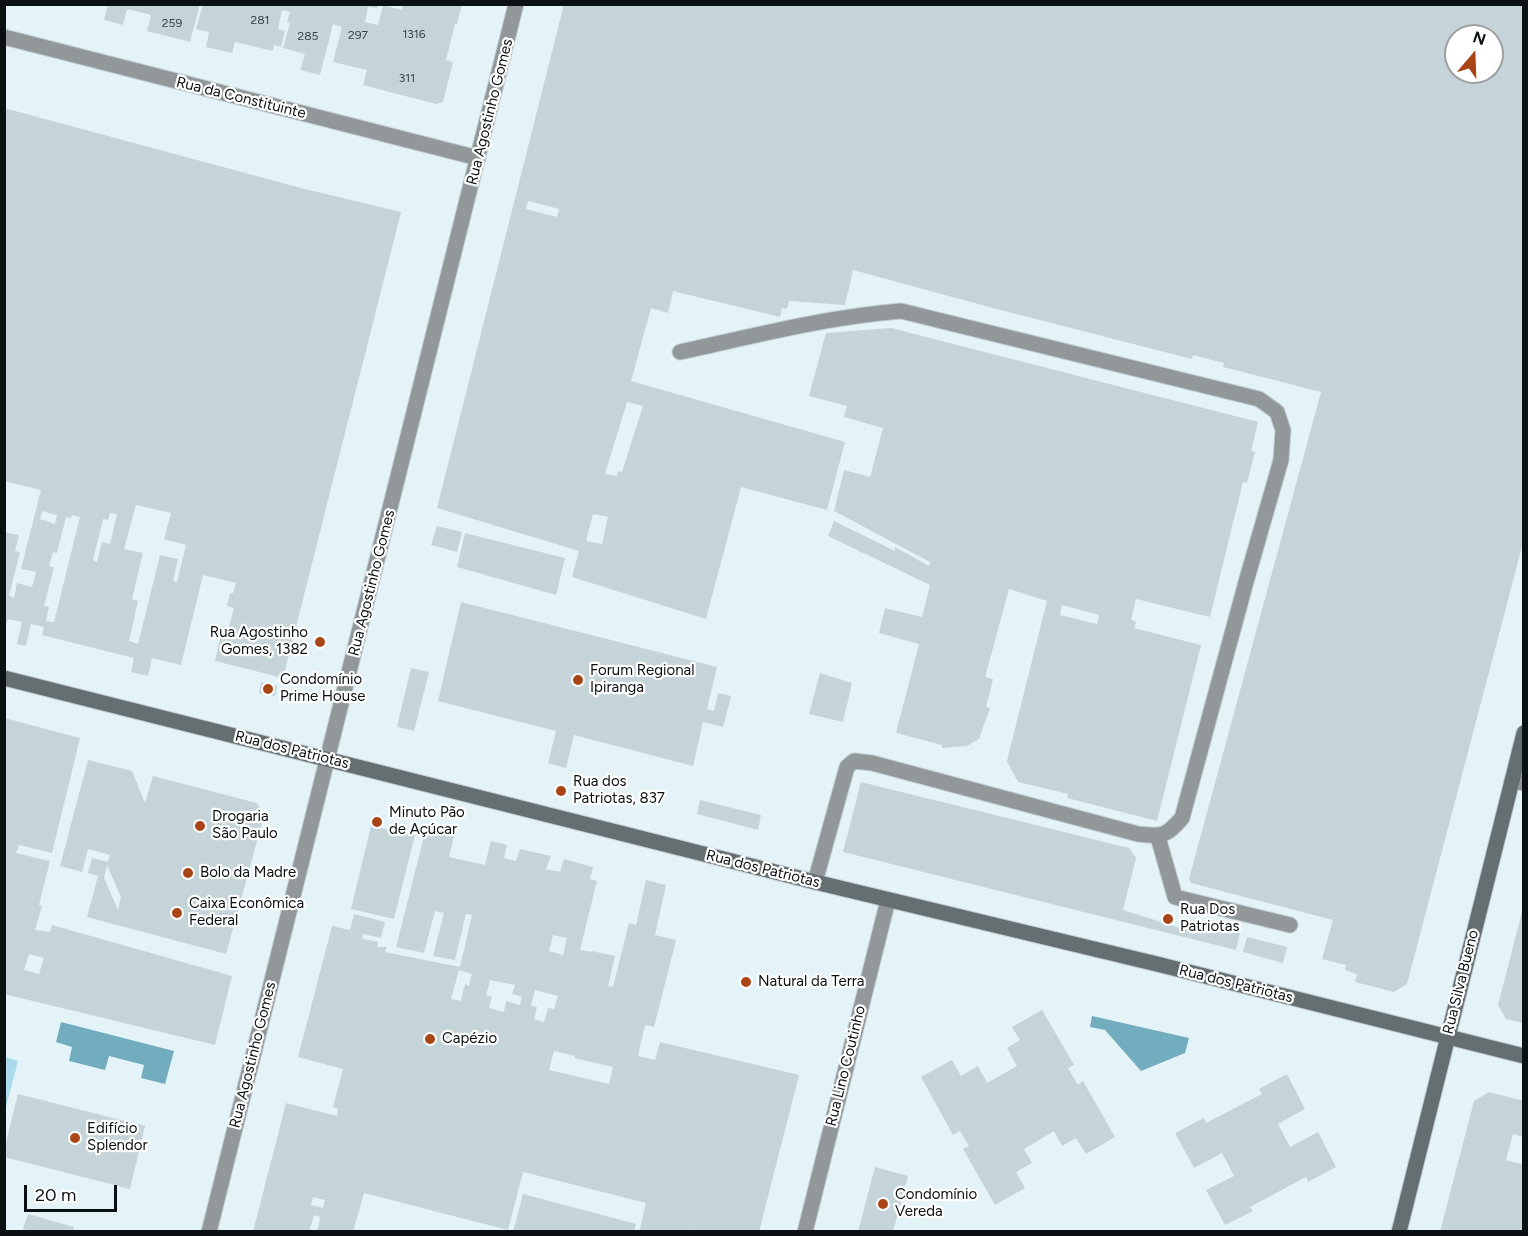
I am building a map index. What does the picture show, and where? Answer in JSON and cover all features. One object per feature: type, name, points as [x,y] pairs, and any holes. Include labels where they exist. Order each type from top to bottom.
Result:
[{"type":"main road","name":"Rua dos Patriotas","points":[[4,678],[815,882],[1161,965],[1524,1056]]},
{"type":"main road","name":"Rua Silva Bueno","points":[[1399,1232],[1448,1037],[1518,782],[1524,733]]},
{"type":"street","name":"Rua Agostinho Gomes","points":[[208,1232],[516,4]]},
{"type":"street","name":"Rua da Constituinte","points":[[4,37],[478,158]]},
{"type":"street","points":[[680,352],[816,322],[864,314],[902,311],[1259,399],[1277,412],[1283,430],[1281,460],[1182,818],[1171,830],[1158,837],[1127,831],[872,763],[854,761],[847,767],[815,882]]},
{"type":"street","points":[[1158,837],[1175,897],[1290,925]]},
{"type":"street","name":"Rua Lino Coutinho","points":[[805,1232],[888,900]]},
{"type":"shaded area","points":[[1092,1016],[1189,1038],[1185,1053],[1141,1071],[1105,1030],[1090,1027]]},
{"type":"shaded area","points":[[61,1022],[174,1051],[165,1084],[141,1078],[144,1065],[109,1056],[105,1070],[69,1061],[72,1047],[56,1042]]},
{"type":"shaded area","points":[[4,1057],[18,1061],[5,1111]]},
{"type":"building","points":[[108,4],[200,4],[190,42],[147,31],[151,15],[127,9],[123,25],[104,20]]},
{"type":"building","points":[[203,4],[378,4],[377,8],[368,7],[365,22],[378,25],[383,5],[402,10],[404,4],[462,4],[446,60],[453,62],[443,102],[436,104],[363,85],[367,70],[333,62],[342,27],[333,24],[320,75],[300,70],[305,54],[283,48],[290,23],[287,22],[290,12],[282,10],[278,29],[285,31],[281,47],[274,45],[273,51],[235,42],[232,53],[206,47],[209,32],[196,29]]},
{"type":"building","points":[[564,4],[1524,4],[1524,539],[1407,984],[1394,992],[1355,982],[1357,974],[1345,970],[1346,965],[1322,959],[1333,920],[1191,883],[1189,879],[1321,392],[1223,367],[1224,363],[1193,355],[1192,359],[853,270],[845,305],[789,301],[787,309],[782,308],[780,317],[673,291],[668,313],[651,308],[631,381],[845,442],[827,510],[741,487],[706,619],[572,577],[579,551],[437,508]],"holes":[[[528,201],[559,209],[557,217],[526,209]],[[627,402],[643,406],[622,472],[618,471],[617,476],[605,474]],[[593,514],[608,517],[602,544],[586,541]]]},
{"type":"building","points":[[4,108],[301,188],[401,212],[283,678],[215,661],[223,626],[229,627],[234,608],[227,606],[230,593],[233,593],[236,583],[203,575],[181,665],[152,658],[148,676],[131,672],[134,658],[42,635],[44,627],[31,624],[26,646],[17,644],[22,622],[8,619],[4,629],[4,532],[19,535],[15,551],[20,552],[9,596],[14,598],[17,583],[32,587],[36,572],[21,569],[41,490],[4,481]],"holes":[[[136,505],[171,513],[164,539],[186,545],[177,582],[173,581],[178,559],[160,555],[138,644],[129,641],[138,601],[132,599],[143,553],[124,549]],[[42,511],[57,515],[55,524],[40,519]],[[110,513],[117,514],[110,544],[102,542],[97,562],[93,560],[103,519],[108,520]],[[72,515],[80,517],[54,622],[46,621],[49,607],[44,606],[54,567],[49,566],[53,552],[57,553],[66,517],[71,518]]]},
{"type":"building","points":[[891,328],[1258,422],[1251,451],[1255,452],[1247,483],[1243,482],[1210,617],[1136,599],[1131,620],[1136,622],[1134,628],[1201,645],[1157,821],[1067,798],[1068,794],[1018,782],[1007,761],[1047,601],[1009,589],[985,677],[993,679],[986,707],[990,708],[979,739],[967,746],[942,748],[942,745],[896,733],[919,644],[879,633],[885,608],[922,617],[930,585],[828,536],[834,521],[895,551],[895,547],[929,566],[930,562],[834,511],[844,470],[870,477],[883,428],[844,417],[847,406],[809,396],[826,333]],"holes":[[[1062,605],[1099,615],[1097,624],[1060,615]]]},
{"type":"building","points":[[437,526],[462,532],[457,552],[431,545]]},
{"type":"building","points":[[465,533],[565,558],[556,595],[457,567]]},
{"type":"building","name":"Forum Regional Ipiranga","points":[[461,602],[717,667],[707,709],[714,711],[718,693],[731,696],[723,727],[703,722],[693,766],[574,735],[566,768],[548,763],[556,731],[438,701]]},
{"type":"building","points":[[411,668],[429,672],[414,731],[397,727]]},
{"type":"building","points":[[820,673],[852,683],[843,722],[809,714]]},
{"type":"building","name":"Condomínio Prime House","points":[[261,682],[277,686],[275,696],[259,693]]},
{"type":"building","points":[[4,718],[80,738],[52,853],[19,845],[16,853],[50,861],[35,930],[50,932],[52,925],[232,976],[215,1045],[4,994]],"holes":[[[29,954],[44,958],[39,974],[24,970]]]},
{"type":"building","points":[[88,760],[132,771],[145,803],[153,776],[257,803],[264,816],[226,954],[87,917],[98,876],[88,873],[92,858],[108,862],[110,855],[88,849],[82,872],[60,866]],"holes":[[[107,865],[121,897],[118,910],[104,878]]]},
{"type":"building","points":[[861,782],[1129,848],[1136,858],[1123,910],[1180,928],[1182,918],[1240,933],[1236,950],[843,852]]},
{"type":"building","points":[[700,800],[761,815],[758,830],[697,814]]},
{"type":"building","points":[[427,825],[455,832],[449,857],[485,865],[491,841],[507,845],[504,858],[511,860],[516,861],[520,849],[551,856],[546,869],[560,872],[564,859],[593,867],[590,879],[597,881],[580,950],[615,956],[608,986],[613,987],[629,923],[636,925],[646,880],[666,885],[655,935],[676,940],[654,1027],[645,1025],[638,1056],[655,1060],[660,1042],[799,1075],[759,1232],[702,1232],[692,1229],[692,1232],[639,1232],[646,1203],[523,1172],[508,1230],[364,1193],[353,1232],[317,1232],[320,1217],[314,1215],[309,1232],[253,1232],[286,1103],[337,1116],[338,1109],[333,1107],[343,1069],[298,1057],[332,926],[350,930],[354,914],[385,922],[381,938],[363,934],[362,939],[378,942],[377,947],[387,947],[385,952],[460,967],[472,915],[466,914],[455,960],[433,956],[444,913],[435,911],[424,953],[396,947]],"holes":[[[553,935],[567,938],[563,955],[549,951]],[[459,970],[472,974],[469,986],[465,984],[461,1001],[451,999]],[[490,980],[515,985],[512,994],[522,997],[520,1005],[506,1001],[504,1012],[489,1008],[492,997],[486,995]],[[535,990],[558,996],[554,1009],[548,1008],[544,1022],[534,1019],[537,1007],[531,1006]],[[554,1051],[613,1067],[609,1084],[549,1070]],[[313,1197],[325,1200],[323,1208],[311,1205]]]},
{"type":"building","points":[[371,826],[415,835],[394,919],[351,909]]},
{"type":"building","points":[[1523,908],[1524,1023],[1506,1019],[1498,1005]]},
{"type":"building","points":[[1247,937],[1287,947],[1283,963],[1243,952]]},
{"type":"building","points":[[1042,1010],[1074,1065],[1068,1068],[1078,1085],[1083,1081],[1115,1137],[1086,1154],[1076,1138],[1062,1146],[1054,1131],[1024,1149],[1032,1163],[1016,1172],[1025,1188],[995,1205],[963,1149],[969,1146],[960,1131],[953,1135],[921,1077],[952,1060],[961,1076],[978,1066],[987,1083],[1017,1066],[1007,1048],[1020,1040],[1012,1027]]},
{"type":"building","points":[[1287,1074],[1305,1109],[1278,1124],[1290,1147],[1318,1132],[1336,1167],[1308,1182],[1306,1177],[1250,1207],[1253,1211],[1225,1225],[1206,1190],[1234,1176],[1222,1153],[1194,1168],[1175,1133],[1204,1118],[1206,1123],[1262,1094],[1259,1089]]},
{"type":"building","points":[[1489,1092],[1524,1101],[1524,1137],[1513,1134],[1506,1160],[1521,1164],[1524,1158],[1524,1232],[1440,1232],[1474,1101]]},
{"type":"building","name":"Edifício Splendor","points":[[18,1094],[145,1126],[130,1189],[4,1157]]},
{"type":"building","name":"Condomínio Vereda","points":[[875,1167],[908,1176],[893,1232],[858,1232]]},
{"type":"building","points":[[523,1194],[636,1224],[634,1232],[513,1232]]},
{"type":"building","points":[[28,1214],[74,1227],[73,1232],[32,1232],[23,1229]]},
{"type":"place","name":"Rua Agostinho Gomes, 1382","points":[[320,642]]},
{"type":"place","name":"Forum Regional Ipiranga","points":[[578,680]]},
{"type":"place","name":"Condomínio Prime House","points":[[268,689]]},
{"type":"place","name":"Rua dos Patriotas, 837","points":[[561,791]]},
{"type":"place","name":"Minuto Pão de Açúcar","points":[[377,822]]},
{"type":"place","name":"Drogaria São Paulo","points":[[200,826]]},
{"type":"place","name":"Bolo da Madre","points":[[188,873]]},
{"type":"place","name":"Caixa Econômica Federal","points":[[177,913]]},
{"type":"place","name":"Rua Dos Patriotas","points":[[1168,919]]},
{"type":"place","name":"Natural da Terra","points":[[746,982]]},
{"type":"place","name":"Capézio","points":[[430,1039]]},
{"type":"place","name":"Edifício Splendor","points":[[75,1138]]},
{"type":"place","name":"Condomínio Vereda","points":[[883,1204]]}]
